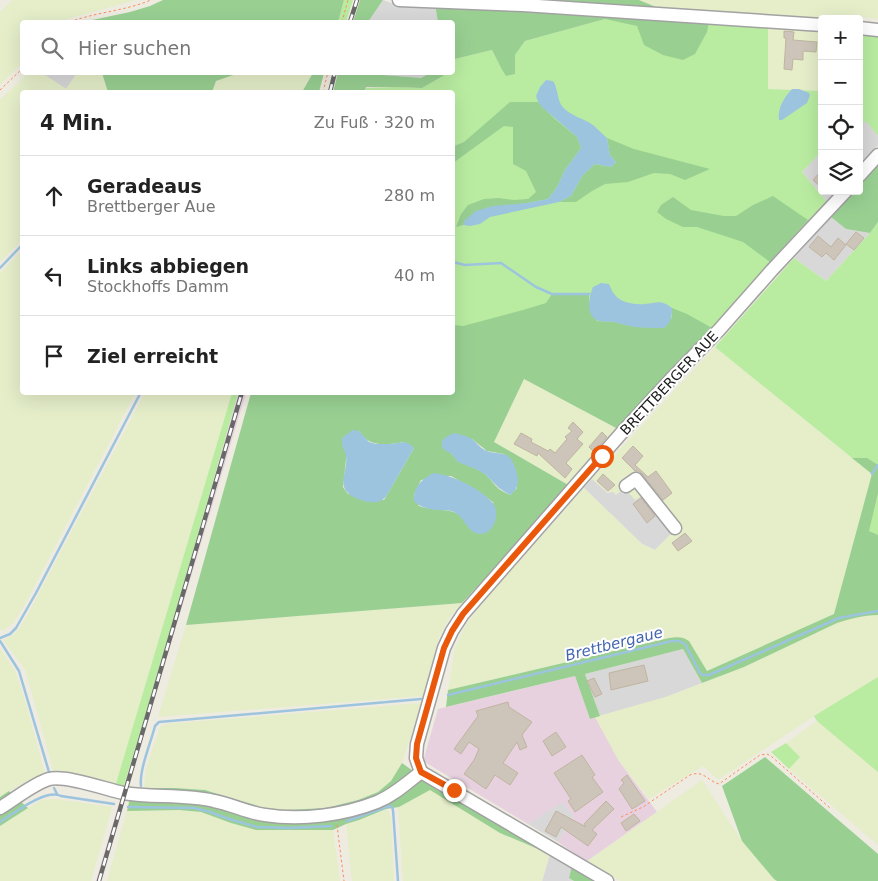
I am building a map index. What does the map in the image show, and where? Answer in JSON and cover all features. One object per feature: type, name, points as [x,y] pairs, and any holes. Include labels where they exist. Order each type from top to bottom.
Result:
[{"type":"street","points":[[399,0],[523,5],[818,25]]},
{"type":"street","points":[[863,28],[878,30]]},
{"type":"street","points":[[863,172],[878,155]]},
{"type":"street","name":"BRETTBERGER AUE","points":[[421,772],[416,758],[417,744],[444,648],[463,614],[625,429],[719,330],[842,195]]},
{"type":"street","points":[[626,486],[636,479],[674,528]]},
{"type":"street","points":[[0,808],[35,786],[50,779],[62,778],[124,793],[214,800],[264,815],[310,816],[339,812],[378,801],[400,789],[421,772],[607,881]]},
{"type":"path","points":[[78,20],[151,0]]},
{"type":"path","points":[[343,20],[348,0]]},
{"type":"path","points":[[0,90],[20,71]]},
{"type":"path","points":[[324,90],[327,75]]},
{"type":"path","points":[[621,817],[643,807],[690,775],[696,773],[703,774],[719,784],[760,755],[766,754],[771,756],[830,808]]},
{"type":"path","points":[[339,812],[337,822],[344,881]]},
{"type":"shaded area","points":[[383,0],[396,5],[435,7],[438,20],[369,20]]},
{"type":"shaded area","points":[[45,75],[76,75],[66,89]]},
{"type":"shaded area","points":[[383,75],[426,75],[421,78]]},
{"type":"shaded area","points":[[866,120],[878,136],[878,145],[863,162],[863,150],[863,123]]},
{"type":"shaded area","points":[[818,155],[818,191],[802,172]]},
{"type":"shaded area","points":[[821,195],[833,195],[827,202]]},
{"type":"shaded area","points":[[831,217],[846,229],[870,233],[826,281],[794,258]]},
{"type":"shaded area","points":[[237,395],[245,395],[100,881],[96,881],[198,537]]},
{"type":"shaded area","points":[[592,479],[608,493],[624,488],[644,494],[674,531],[655,550],[642,544],[584,488]]},
{"type":"shaded area","points":[[683,649],[702,683],[666,697],[600,716],[585,674]]},
{"type":"shaded area","points":[[575,676],[590,719],[595,717],[619,761],[657,812],[586,862],[558,842],[574,816],[562,802],[528,824],[423,761],[438,709]]},
{"type":"shaded area","points":[[562,801],[574,816],[558,842],[528,824]]},
{"type":"shaded area","points":[[550,854],[572,866],[569,878],[574,881],[542,881]]},
{"type":"green space","points":[[13,0],[136,0],[66,20],[20,20],[20,65],[0,85],[0,12]]},
{"type":"green space","points":[[163,0],[344,0],[339,20],[92,20],[150,6]]},
{"type":"green space","points":[[344,0],[353,0],[347,20],[339,20]]},
{"type":"green space","points":[[360,0],[383,0],[369,20],[354,20]]},
{"type":"green space","points":[[434,0],[639,0],[661,9],[709,22],[707,32],[695,54],[683,60],[663,55],[644,45],[637,26],[605,19],[525,41],[515,55],[515,74],[506,76],[492,50],[455,59],[455,20],[438,20]]},
{"type":"green space","points":[[639,0],[878,0],[878,19],[863,17],[863,15],[818,15],[818,18],[661,9]]},
{"type":"green space","points":[[605,19],[768,28],[768,89],[818,91],[818,155],[802,172],[818,191],[818,195],[821,195],[827,202],[714,329],[455,341],[455,90],[365,90],[366,88],[422,88],[445,75],[455,75],[455,59],[492,50],[501,68],[515,74],[515,55],[525,41]]},
{"type":"green space","points":[[784,27],[818,30],[818,91],[768,89],[768,28]]},
{"type":"green space","points":[[863,33],[878,35],[878,136],[866,121],[863,123]]},
{"type":"green space","points":[[25,75],[45,75],[66,89],[76,75],[103,75],[107,90],[20,90],[20,242],[0,262],[0,100]]},
{"type":"green space","points":[[103,75],[233,75],[216,81],[213,90],[107,90]]},
{"type":"green space","points":[[233,75],[312,75],[303,90],[213,90],[216,81]]},
{"type":"green space","points":[[312,75],[323,75],[320,90],[303,90]]},
{"type":"green space","points":[[337,75],[383,75],[421,78],[426,75],[445,75],[422,88],[366,87],[365,90],[334,90]]},
{"type":"green space","points":[[510,102],[538,102],[577,137],[581,148],[548,199],[465,220],[463,225],[456,227],[461,214],[468,205],[484,199],[528,199],[536,192],[526,171],[513,164],[513,127],[504,126],[455,162],[455,146],[464,142]]},
{"type":"green space","points":[[607,138],[634,149],[710,169],[685,180],[670,174],[654,173],[628,182],[605,184],[576,202],[559,202],[571,196],[582,176],[595,164],[611,167],[616,162],[610,155]]},
{"type":"green space","points":[[878,162],[878,222],[870,233],[846,229],[831,217],[850,195],[863,195],[863,179]]},
{"type":"green space","points":[[773,196],[808,220],[770,262],[743,242],[697,227],[683,227],[666,219],[657,212],[661,205],[673,197],[691,210],[724,216],[736,216],[753,205]]},
{"type":"green space","points":[[878,222],[878,607],[835,614],[872,474],[715,347],[794,258],[826,281]]},
{"type":"green space","points":[[20,252],[20,395],[134,395],[25,604],[14,622],[4,630],[0,630],[0,273]]},
{"type":"green space","points":[[552,294],[589,294],[589,302],[597,321],[615,322],[630,326],[664,328],[672,317],[672,308],[714,329],[618,429],[524,379],[494,442],[570,486],[462,603],[186,625],[250,395],[455,395],[455,325],[463,326],[546,303]],"holes":[[[359,431],[367,440],[379,444],[404,442],[414,448],[384,500],[348,494],[343,487],[346,452]],[[472,439],[487,451],[504,454],[517,488],[510,495],[497,487],[481,471],[463,463],[451,453]],[[451,476],[478,491],[494,503],[460,515],[451,511],[419,506],[414,495],[421,480]]]},
{"type":"green space","points":[[715,347],[872,474],[835,614],[706,671],[689,641],[669,638],[448,690],[455,648],[465,626],[480,606],[584,488],[642,544],[655,550],[673,532],[645,494],[635,500],[624,488],[616,495],[612,491],[608,493],[592,479]]},
{"type":"green space","points":[[524,379],[618,429],[570,486],[494,442]]},
{"type":"green space","points":[[144,395],[231,395],[115,787],[66,772],[54,773],[25,669],[3,640],[11,637],[18,630]]},
{"type":"green space","points":[[231,395],[237,395],[123,789],[115,787]]},
{"type":"green space","points":[[852,458],[867,458],[878,465],[878,493],[869,531],[878,535],[878,615],[862,616],[837,623],[744,667],[702,683],[683,649],[585,674],[600,716],[590,719],[575,676],[446,707],[448,690],[669,638],[677,637],[689,641],[707,671],[834,614],[872,474]]},
{"type":"green space","points":[[462,603],[449,618],[439,637],[423,696],[158,717],[186,625]]},
{"type":"green space","points":[[878,615],[878,677],[814,716],[718,780],[704,766],[649,799],[619,761],[595,717],[666,697],[744,667],[837,623]]},
{"type":"green space","points":[[0,648],[15,671],[45,774],[25,782],[0,797]]},
{"type":"green space","points":[[878,677],[878,772],[817,721],[814,716]]},
{"type":"green space","points":[[421,703],[402,763],[391,781],[378,792],[358,800],[326,808],[285,810],[265,808],[205,790],[146,788],[144,785],[147,765],[160,727],[164,724]]},
{"type":"green space","points":[[817,721],[878,772],[878,845],[789,769],[800,757],[786,743]]},
{"type":"green space","points":[[786,743],[800,757],[789,769],[771,752]]},
{"type":"green space","points":[[765,757],[878,854],[878,881],[777,881],[774,879],[742,841],[722,786]]},
{"type":"green space","points":[[402,763],[424,779],[550,854],[500,833],[430,790],[399,807],[386,809],[333,830],[256,830],[201,812],[179,810],[127,811],[132,789],[146,788],[205,790],[265,808],[285,810],[326,808],[358,800],[378,792],[391,781]]},
{"type":"green space","points":[[702,780],[742,841],[777,881],[621,881],[586,862]]},
{"type":"green space","points":[[430,790],[500,833],[550,854],[542,881],[403,881],[398,808]]},
{"type":"green space","points":[[9,791],[28,808],[0,826],[0,797]]},
{"type":"green space","points":[[50,799],[112,807],[91,881],[0,881],[0,826],[42,800]]},
{"type":"green space","points":[[386,809],[391,817],[394,881],[352,881],[346,824]]},
{"type":"green space","points":[[179,810],[201,812],[256,830],[333,830],[340,881],[107,881],[127,811]]},
{"type":"green space","points":[[572,866],[597,881],[574,881],[569,878]]},
{"type":"water","points":[[546,80],[553,81],[560,103],[565,109],[593,125],[607,138],[610,155],[616,162],[611,167],[595,164],[582,176],[571,196],[559,202],[490,217],[480,224],[463,225],[465,220],[476,211],[493,206],[548,199],[581,148],[577,137],[538,102],[536,96]]},
{"type":"water","points":[[792,89],[799,89],[809,93],[807,103],[782,120],[779,120],[782,103]]},
{"type":"water","points":[[601,283],[609,284],[615,295],[625,302],[633,304],[665,303],[672,308],[670,322],[664,328],[651,328],[633,327],[595,319],[589,308],[590,295],[593,287]]},
{"type":"water","points":[[353,430],[359,431],[369,442],[391,444],[404,442],[414,448],[387,495],[380,501],[367,502],[361,500],[348,493],[344,488],[346,453],[342,446],[342,438]]},
{"type":"water","points":[[454,433],[472,439],[485,450],[509,457],[515,467],[518,483],[516,489],[510,495],[499,488],[486,475],[458,462],[451,453],[442,448],[442,441]]},
{"type":"water","points":[[434,473],[449,476],[465,483],[487,497],[495,507],[496,512],[496,518],[491,529],[482,534],[476,533],[454,512],[427,508],[420,506],[414,501],[415,492],[419,484]]},
{"type":"building","points":[[784,31],[794,32],[793,40],[817,42],[816,52],[803,51],[803,60],[793,59],[792,70],[784,69],[786,38],[784,38]]},
{"type":"building","points":[[818,174],[818,184],[813,180]]},
{"type":"building","points":[[856,232],[864,238],[854,250],[846,244]]},
{"type":"building","points":[[818,236],[831,247],[838,238],[846,245],[834,260],[826,253],[822,257],[809,247]]},
{"type":"building","points":[[573,422],[583,432],[577,439],[583,444],[566,463],[572,469],[565,478],[538,453],[537,456],[514,444],[521,433],[532,439],[531,442],[548,451],[550,449],[555,453],[567,439],[565,437],[572,431],[568,428]]},
{"type":"building","points":[[602,432],[607,437],[594,452],[589,447]]},
{"type":"building","points":[[633,446],[643,456],[635,465],[648,477],[656,471],[672,493],[663,500],[642,474],[639,471],[635,471],[622,458]]},
{"type":"building","points":[[603,474],[615,485],[608,491],[597,481]]},
{"type":"building","points":[[641,498],[655,516],[647,523],[633,504]]},
{"type":"building","points":[[685,533],[692,541],[678,551],[672,543]]},
{"type":"building","points":[[644,665],[648,681],[611,690],[609,673]]},
{"type":"building","points":[[594,678],[602,694],[595,697],[587,681]]},
{"type":"building","points":[[508,702],[509,707],[532,722],[522,735],[527,747],[520,750],[517,742],[503,763],[518,773],[510,785],[495,775],[486,789],[464,774],[479,749],[469,742],[461,754],[454,749],[478,716],[476,711]]},
{"type":"building","points":[[556,732],[566,747],[552,756],[543,741]]},
{"type":"building","points":[[582,755],[595,775],[592,777],[603,792],[575,812],[568,801],[571,799],[554,773]]},
{"type":"building","points":[[627,775],[645,801],[632,809],[619,789],[624,783],[621,780]]},
{"type":"building","points":[[606,801],[614,809],[592,830],[597,834],[588,846],[561,827],[556,837],[545,831],[556,811],[586,827],[584,824]]},
{"type":"building","points":[[634,814],[640,821],[626,831],[621,823]]},
{"type":"waterway","points":[[0,268],[20,247]]},
{"type":"waterway","points":[[455,262],[465,265],[501,263],[536,287],[552,294],[589,294]]},
{"type":"waterway","points":[[0,638],[10,634],[16,628],[139,395]]},
{"type":"waterway","points":[[872,474],[878,465]]},
{"type":"waterway","name":"Brettbergaue","points":[[448,695],[672,641],[679,641],[685,644],[700,673],[709,675],[839,618],[878,611]]},
{"type":"waterway","name":"Brettbergaue","points":[[0,641],[19,671],[49,772]]},
{"type":"waterway","name":"Brettbergaue","points":[[141,786],[146,756],[155,726],[159,722],[421,699]]},
{"type":"waterway","name":"Brettbergaue","points":[[54,788],[57,794]]},
{"type":"waterway","name":"Brettbergaue","points":[[0,822],[30,803],[55,794],[114,804]]},
{"type":"waterway","points":[[347,821],[389,806],[392,807],[398,881]]},
{"type":"waterway","points":[[128,807],[194,808],[257,827],[331,826]]},
{"type":"railway","points":[[351,20],[357,0]]},
{"type":"railway","points":[[330,90],[334,75]]},
{"type":"railway","points":[[99,881],[241,395]]},
{"type":"route","points":[[454,790],[421,772],[416,758],[417,744],[444,648],[463,614],[602,456]]}]
